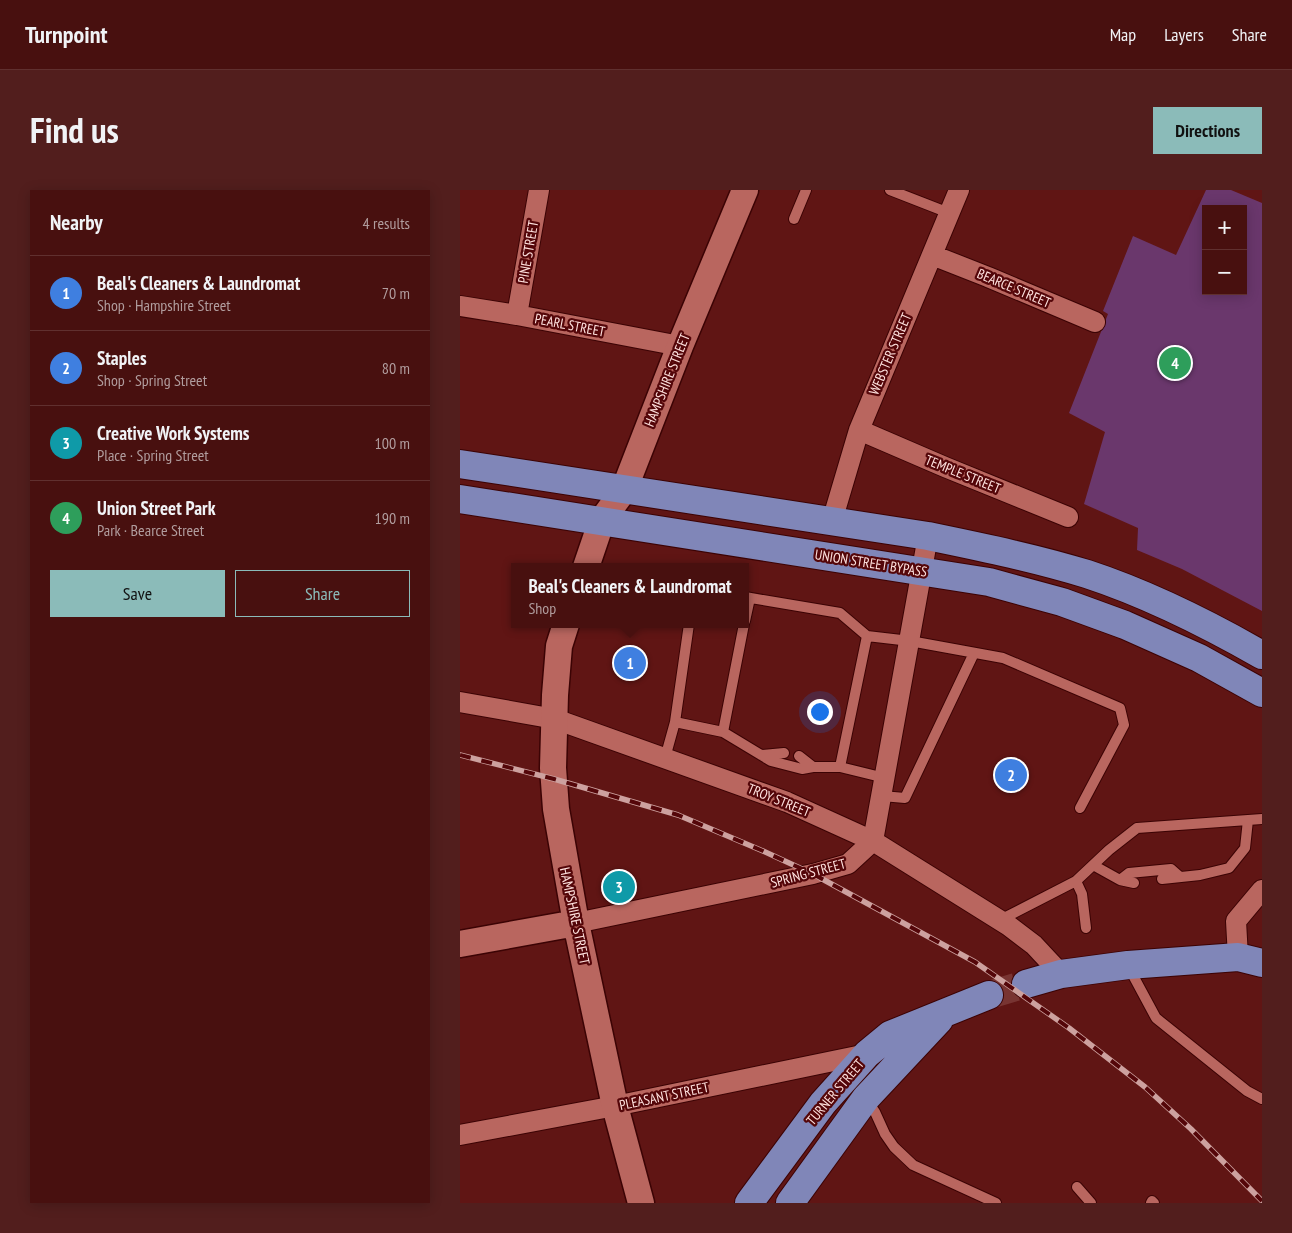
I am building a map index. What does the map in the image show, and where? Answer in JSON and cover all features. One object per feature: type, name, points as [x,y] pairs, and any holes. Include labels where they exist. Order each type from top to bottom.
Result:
[{"type":"highway","points":[[460,464],[928,536],[1002,551],[1087,574],[1153,599],[1214,628],[1262,655]]},
{"type":"highway","name":"UNION STREET BYPASS","points":[[460,500],[602,520],[767,548],[989,582],[1071,605],[1125,625],[1199,658],[1262,693]]},
{"type":"highway","points":[[1026,984],[1062,974],[1128,965],[1250,960],[1262,944]]},
{"type":"highway","name":"TURNER STREET","points":[[749,1203],[822,1103],[867,1054],[890,1035],[946,1014],[989,995]]},
{"type":"highway","name":"TURNER STREET","points":[[790,1203],[866,1098],[946,1014]]},
{"type":"street","name":"PINE STREET","points":[[517,315],[539,190]]},
{"type":"street","name":"HAMPSHIRE STREET","points":[[587,563],[602,520],[624,490],[680,346],[745,190]]},
{"type":"street","name":"WEBSTER STREET","points":[[832,521],[859,430],[959,190]]},
{"type":"street","name":"BEARCE STREET","points":[[932,255],[988,276],[1095,322]]},
{"type":"street","name":"PEARL STREET","points":[[460,306],[680,346]]},
{"type":"street","name":"TEMPLE STREET","points":[[859,430],[1068,517]]},
{"type":"street","points":[[874,841],[928,536]]},
{"type":"street","name":"HAMPSHIRE STREET","points":[[565,628],[559,646],[554,719],[553,768],[556,809],[576,923],[615,1106],[641,1203]]},
{"type":"street","name":"TROY STREET","points":[[460,702],[554,719],[788,802],[874,841],[1000,920],[1034,945],[1062,974]]},
{"type":"street","name":"SPRING STREET","points":[[460,944],[576,923],[813,874],[848,864],[874,841]]},
{"type":"street","points":[[1250,960],[1236,921],[1262,890]]},
{"type":"street","name":"PLEASANT STREET","points":[[460,1135],[615,1106],[867,1054]]},
{"type":"lane","points":[[794,219],[806,190]]},
{"type":"lane","points":[[890,190],[949,214]]},
{"type":"lane","points":[[749,598],[840,613],[867,636],[910,641],[1003,658],[1120,708],[1124,725],[1080,808]]},
{"type":"lane","points":[[665,758],[674,722],[688,628]]},
{"type":"lane","points":[[723,732],[744,628]]},
{"type":"lane","points":[[840,767],[867,636]]},
{"type":"lane","points":[[674,722],[723,732],[771,761],[802,768],[840,767],[905,798],[974,653]]},
{"type":"lane","points":[[762,755],[784,753]]},
{"type":"lane","points":[[799,756],[813,767]]},
{"type":"lane","points":[[1000,920],[1076,881],[1109,850],[1137,828],[1262,819]]},
{"type":"lane","points":[[1162,879],[1200,875],[1228,868],[1245,848],[1248,820]]},
{"type":"lane","points":[[1093,865],[1120,880],[1134,883]]},
{"type":"lane","points":[[1120,880],[1129,873],[1170,869],[1180,878]]},
{"type":"lane","points":[[1076,881],[1082,894],[1086,928]]},
{"type":"lane","points":[[1128,965],[1156,1018],[1248,1091],[1262,1099]]},
{"type":"lane","points":[[866,1098],[890,1140],[913,1165],[996,1203]]},
{"type":"lane","points":[[1077,1187],[1091,1203]]},
{"type":"shaded area","points":[[1206,190],[1231,190],[1262,203],[1262,611],[1182,569],[1137,550],[1138,528],[1084,504],[1105,432],[1069,413],[1108,314],[1103,311],[1133,236],[1176,255]]},
{"type":"tunnel","points":[[989,995],[1026,984]]},
{"type":"railway","points":[[460,755],[554,779],[678,815],[813,874],[975,962],[1069,1028],[1145,1087],[1191,1129],[1262,1201]]},
{"type":"place","name":"Union Street Park","points":[[1175,363]]},
{"type":"place","name":"Beal's Cleaners & Laundromat","points":[[630,663]]},
{"type":"place","name":"Staples","points":[[1011,775]]},
{"type":"place","name":"Creative Work Systems","points":[[619,887]]}]
